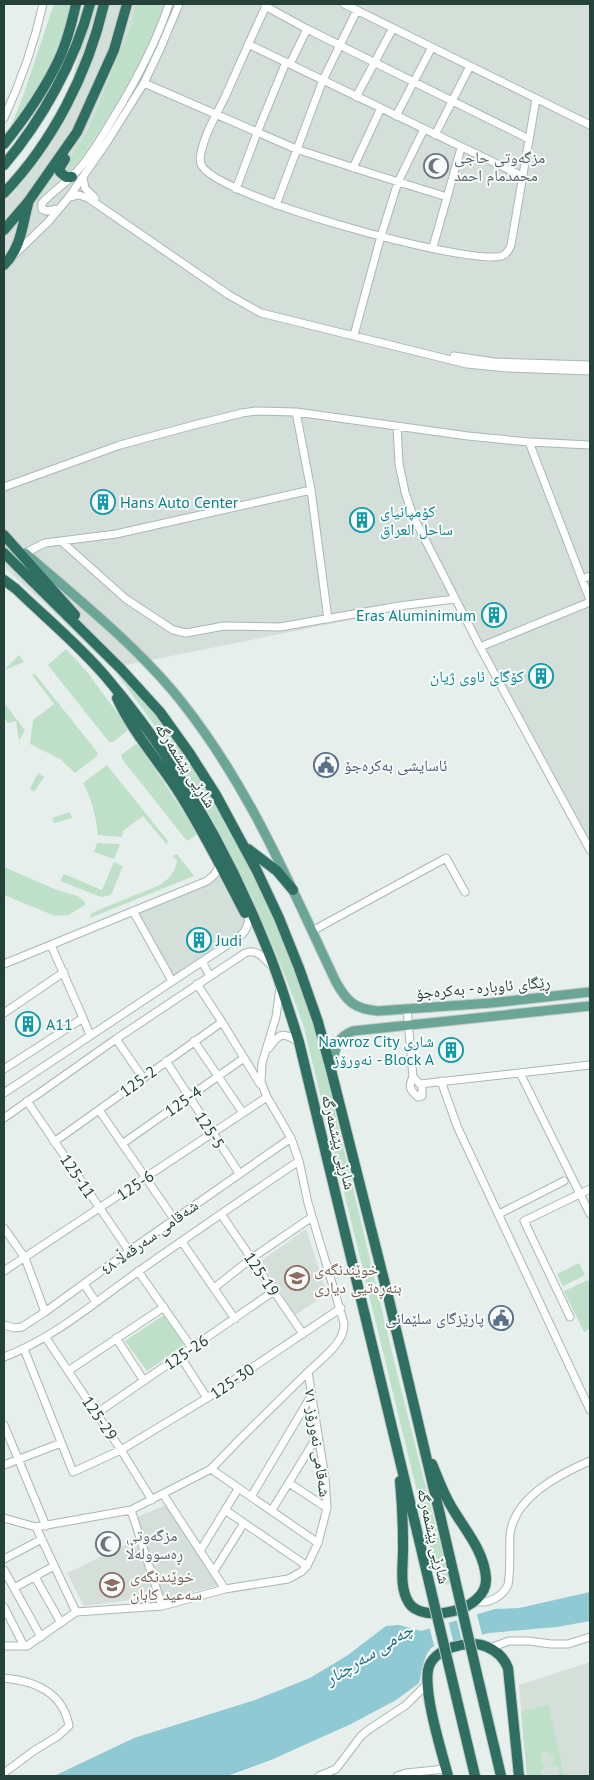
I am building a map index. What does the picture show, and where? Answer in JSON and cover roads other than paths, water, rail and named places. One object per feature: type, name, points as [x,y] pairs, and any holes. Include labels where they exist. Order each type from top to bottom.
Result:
[{"type":"highway","points":[[4,144],[45,85],[59,58],[76,4]]},
{"type":"highway","points":[[4,165],[36,121],[64,72],[90,4]]},
{"type":"highway","points":[[4,193],[41,146],[65,106],[87,58],[104,4]]},
{"type":"highway","points":[[4,230],[28,202],[77,132],[114,50],[127,4]]},
{"type":"highway","points":[[72,177],[64,176],[60,172],[60,167],[74,146],[77,132]]},
{"type":"highway","points":[[7,261],[20,239],[28,202]]},
{"type":"highway","points":[[4,535],[121,669]]},
{"type":"highway","name":"شاڕێی پێشمەرگە","points":[[4,553],[121,669],[160,712],[216,795],[256,868],[279,918],[318,1022],[331,1070],[389,1300],[500,1776]]},
{"type":"highway","name":"شاڕێی پێشمەرگە","points":[[4,579],[87,656],[106,677],[159,747],[223,853],[267,947],[299,1042],[475,1776]]},
{"type":"highway","points":[[106,677],[122,709],[177,790],[249,920],[267,947]]},
{"type":"highway","points":[[241,842],[277,872],[293,890]]},
{"type":"highway","points":[[396,1441],[403,1522],[403,1574],[408,1600],[414,1608],[428,1613],[460,1609],[476,1601],[482,1594],[486,1586],[485,1570],[473,1540],[448,1501],[420,1436]]},
{"type":"highway","points":[[447,1773],[430,1702],[429,1665],[439,1654],[450,1648],[482,1645],[500,1654],[508,1668],[519,1776]]},
{"type":"main road","points":[[4,535],[141,657],[180,699],[219,752],[258,817],[312,931]]},
{"type":"main road","points":[[4,559],[53,602]]},
{"type":"main road","name":"ڕێگای ئاوبارە - بەکرەجۆ","points":[[312,931],[336,982],[348,999],[358,1007],[378,1011],[491,1003],[590,992]]},
{"type":"main road","points":[[331,1070],[335,1046],[345,1034],[358,1030],[590,1006]]},
{"type":"street","points":[[4,118],[6,106],[27,65],[43,4]]},
{"type":"street","points":[[58,209],[46,211],[42,209],[42,203],[72,177],[99,141],[140,74],[163,23],[169,4]]},
{"type":"street","points":[[7,261],[69,197],[83,178],[144,83],[178,4]]},
{"type":"street","points":[[344,4],[590,125]]},
{"type":"street","points":[[529,139],[306,29],[266,5],[216,114],[201,152],[201,163],[209,174],[236,189],[276,205],[381,236],[433,248],[481,256],[499,256],[507,253],[511,245],[536,99]]},
{"type":"street","points":[[276,205],[323,80],[357,10]]},
{"type":"street","points":[[356,97],[393,28]]},
{"type":"street","points":[[236,189],[257,133],[288,63],[306,29]]},
{"type":"street","points":[[248,44],[522,176]]},
{"type":"street","points":[[396,116],[432,47]]},
{"type":"street","points":[[435,135],[470,66]]},
{"type":"street","points":[[144,83],[257,133],[296,148],[447,197]]},
{"type":"street","points":[[353,168],[381,108]]},
{"type":"street","points":[[354,333],[398,182],[424,130]]},
{"type":"street","points":[[433,248],[461,148]]},
{"type":"street","points":[[83,178],[85,188],[90,194],[228,292]]},
{"type":"street","points":[[69,197],[79,195],[88,198],[228,292],[255,306],[289,318],[494,367],[590,370]]},
{"type":"street","points":[[468,361],[590,365]]},
{"type":"street","points":[[4,487],[120,445],[194,424],[242,413],[270,410],[468,436],[590,445]]},
{"type":"street","points":[[296,412],[311,490],[328,619]]},
{"type":"street","points":[[397,426],[399,464],[409,506],[480,647],[590,850]]},
{"type":"street","points":[[480,647],[590,601],[529,442]]},
{"type":"street","points":[[25,553],[45,544],[116,534],[311,490]]},
{"type":"street","points":[[61,541],[126,599],[173,630],[186,633],[224,626],[280,627],[399,606],[455,599]]},
{"type":"street","points":[[582,579],[590,576]]},
{"type":"street","points":[[312,931],[446,858],[465,892]]},
{"type":"street","points":[[4,964],[207,881],[220,866]]},
{"type":"street","points":[[4,1093],[90,1034],[244,934],[249,920],[249,906]]},
{"type":"street","points":[[133,911],[172,982]]},
{"type":"street","points":[[51,945],[90,1034]]},
{"type":"street","points":[[4,1118],[197,984],[250,951],[258,953],[274,968]]},
{"type":"street","points":[[202,962],[210,976]]},
{"type":"street","points":[[4,1013],[64,972]]},
{"type":"street","name":"شەقامی نەورۆز ٧١","points":[[280,982],[276,1017],[262,1063],[261,1072],[265,1094],[291,1138],[299,1161],[312,1217],[344,1323],[343,1334],[337,1344],[308,1372],[325,1478],[327,1508],[318,1544],[307,1566]]},
{"type":"street","points":[[197,984],[250,1066],[265,1094]]},
{"type":"street","points":[[407,1009],[413,1077],[410,1089],[420,1097],[422,1088],[413,1077]]},
{"type":"street","points":[[4,1069],[83,1018]]},
{"type":"street","name":"125-2","points":[[54,1142],[222,1022]]},
{"type":"street","name":"شەقامی نەورۆز ٧١","points":[[265,1054],[279,1036],[289,1036],[299,1042]]},
{"type":"street","points":[[119,1038],[143,1078]]},
{"type":"street","points":[[194,1041],[243,1113]]},
{"type":"street","name":"125-4","points":[[122,1144],[244,1058]]},
{"type":"street","name":"125-5","points":[[166,1061],[239,1173]]},
{"type":"street","points":[[250,1066],[262,1063]]},
{"type":"street","points":[[420,1084],[590,1065]]},
{"type":"street","points":[[520,1074],[590,1214]]},
{"type":"street","points":[[440,1082],[457,1126],[590,1410]]},
{"type":"street","name":"125-6","points":[[4,1271],[243,1113],[265,1094]]},
{"type":"street","name":"125-11","points":[[27,1102],[129,1251]]},
{"type":"street","points":[[99,1110],[174,1219]]},
{"type":"street","name":"شەقامی سەرقەڵا ٤٨","points":[[4,1325],[15,1328],[22,1327],[291,1138]]},
{"type":"street","points":[[4,1356],[46,1338],[138,1271],[299,1161]]},
{"type":"street","points":[[499,1214],[564,1181]]},
{"type":"street","points":[[570,1317],[524,1221],[590,1188]]},
{"type":"street","name":"125-19","points":[[221,1214],[303,1334]]},
{"type":"street","points":[[214,1288],[252,1258],[312,1217]]},
{"type":"street","points":[[4,1228],[25,1258],[45,1312]]},
{"type":"street","points":[[182,1242],[235,1319]]},
{"type":"street","points":[[138,1271],[192,1348]]},
{"type":"street","points":[[84,1284],[96,1302]]},
{"type":"street","name":"125-26","points":[[97,1413],[274,1291]]},
{"type":"street","points":[[68,1371],[164,1307]]},
{"type":"street","name":"125-30","points":[[61,1443],[72,1472],[121,1450],[207,1398],[341,1308]]},
{"type":"street","name":"125-29","points":[[46,1338],[97,1413],[152,1500]]},
{"type":"street","points":[[116,1338],[144,1381]]},
{"type":"street","points":[[4,1465],[61,1443],[24,1349]]},
{"type":"street","points":[[180,1356],[207,1398]]},
{"type":"street","points":[[6,1521],[36,1528],[131,1510],[152,1500],[211,1469],[308,1372]]},
{"type":"street","points":[[251,1497],[312,1396]]},
{"type":"street","points":[[4,1425],[46,1526]]},
{"type":"street","points":[[272,1510],[318,1435]]},
{"type":"street","points":[[476,1601],[483,1603],[490,1601],[504,1592],[508,1585],[510,1533],[514,1520],[522,1508],[536,1492],[554,1479],[590,1461]]},
{"type":"street","points":[[211,1469],[318,1544]]},
{"type":"street","points":[[289,1483],[327,1508]]},
{"type":"street","points":[[200,1551],[238,1489]]},
{"type":"street","points":[[163,1494],[225,1589]]},
{"type":"street","points":[[131,1510],[162,1606]]},
{"type":"street","points":[[4,1646],[27,1646],[76,1612],[162,1606],[225,1589],[288,1578],[301,1572],[307,1566],[226,1510]]},
{"type":"street","points":[[214,1570],[244,1523]]},
{"type":"street","points":[[36,1528],[76,1612]]},
{"type":"street","points":[[4,1559],[42,1539]]},
{"type":"street","points":[[14,1588],[54,1566]]},
{"type":"street","points":[[4,1572],[41,1636]]},
{"type":"street","points":[[35,1576],[61,1623]]},
{"type":"street","points":[[4,1607],[24,1646]]},
{"type":"street","points":[[490,1648],[509,1641],[568,1644],[590,1637]]},
{"type":"street","points":[[4,1678],[31,1684],[52,1694],[64,1709],[69,1726],[58,1736],[4,1773]]},
{"type":"street","points":[[319,1776],[336,1769],[361,1736],[406,1706],[428,1683]]},
{"type":"street","points":[[396,1776],[406,1773],[447,1773]]},
{"type":"water","name":"چەمی سەرچنار","points":[[590,1592],[590,1621],[557,1627],[489,1633],[432,1647],[425,1659],[419,1683],[396,1700],[351,1724],[271,1760],[227,1776],[54,1776],[134,1738],[255,1700],[310,1678],[348,1655],[386,1626],[399,1625],[421,1631],[495,1609],[519,1608]]},
{"type":"place","name":"مزگەوتی حاجی محمدمام احمد","points":[[436,166]]},
{"type":"place","name":"Hans Auto Center","points":[[103,502]]},
{"type":"place","name":"کۆمپانیای ساحل العراق","points":[[362,520]]},
{"type":"place","name":"Eras Aluminimum","points":[[494,615]]},
{"type":"place","name":"کۆگای ئاوی ژیان","points":[[541,676]]},
{"type":"place","name":"ئاسایشی بەکرەجۆ","points":[[326,765]]},
{"type":"place","name":"Judi","points":[[199,940]]},
{"type":"place","name":"A11","points":[[28,1024]]},
{"type":"place","name":"Nawroz City شاری نەورۆز - Block A","points":[[451,1050]]},
{"type":"place","name":"خوێندنگەی بنەڕەتیی دیاری","points":[[297,1278]]},
{"type":"place","name":"پارێزگای سلێمانی","points":[[501,1318]]},
{"type":"place","name":"مزگەوتی ڕەسوولەڵا","points":[[108,1544]]},
{"type":"place","name":"خوێندنگەی سەعید کابان","points":[[112,1585]]}]
